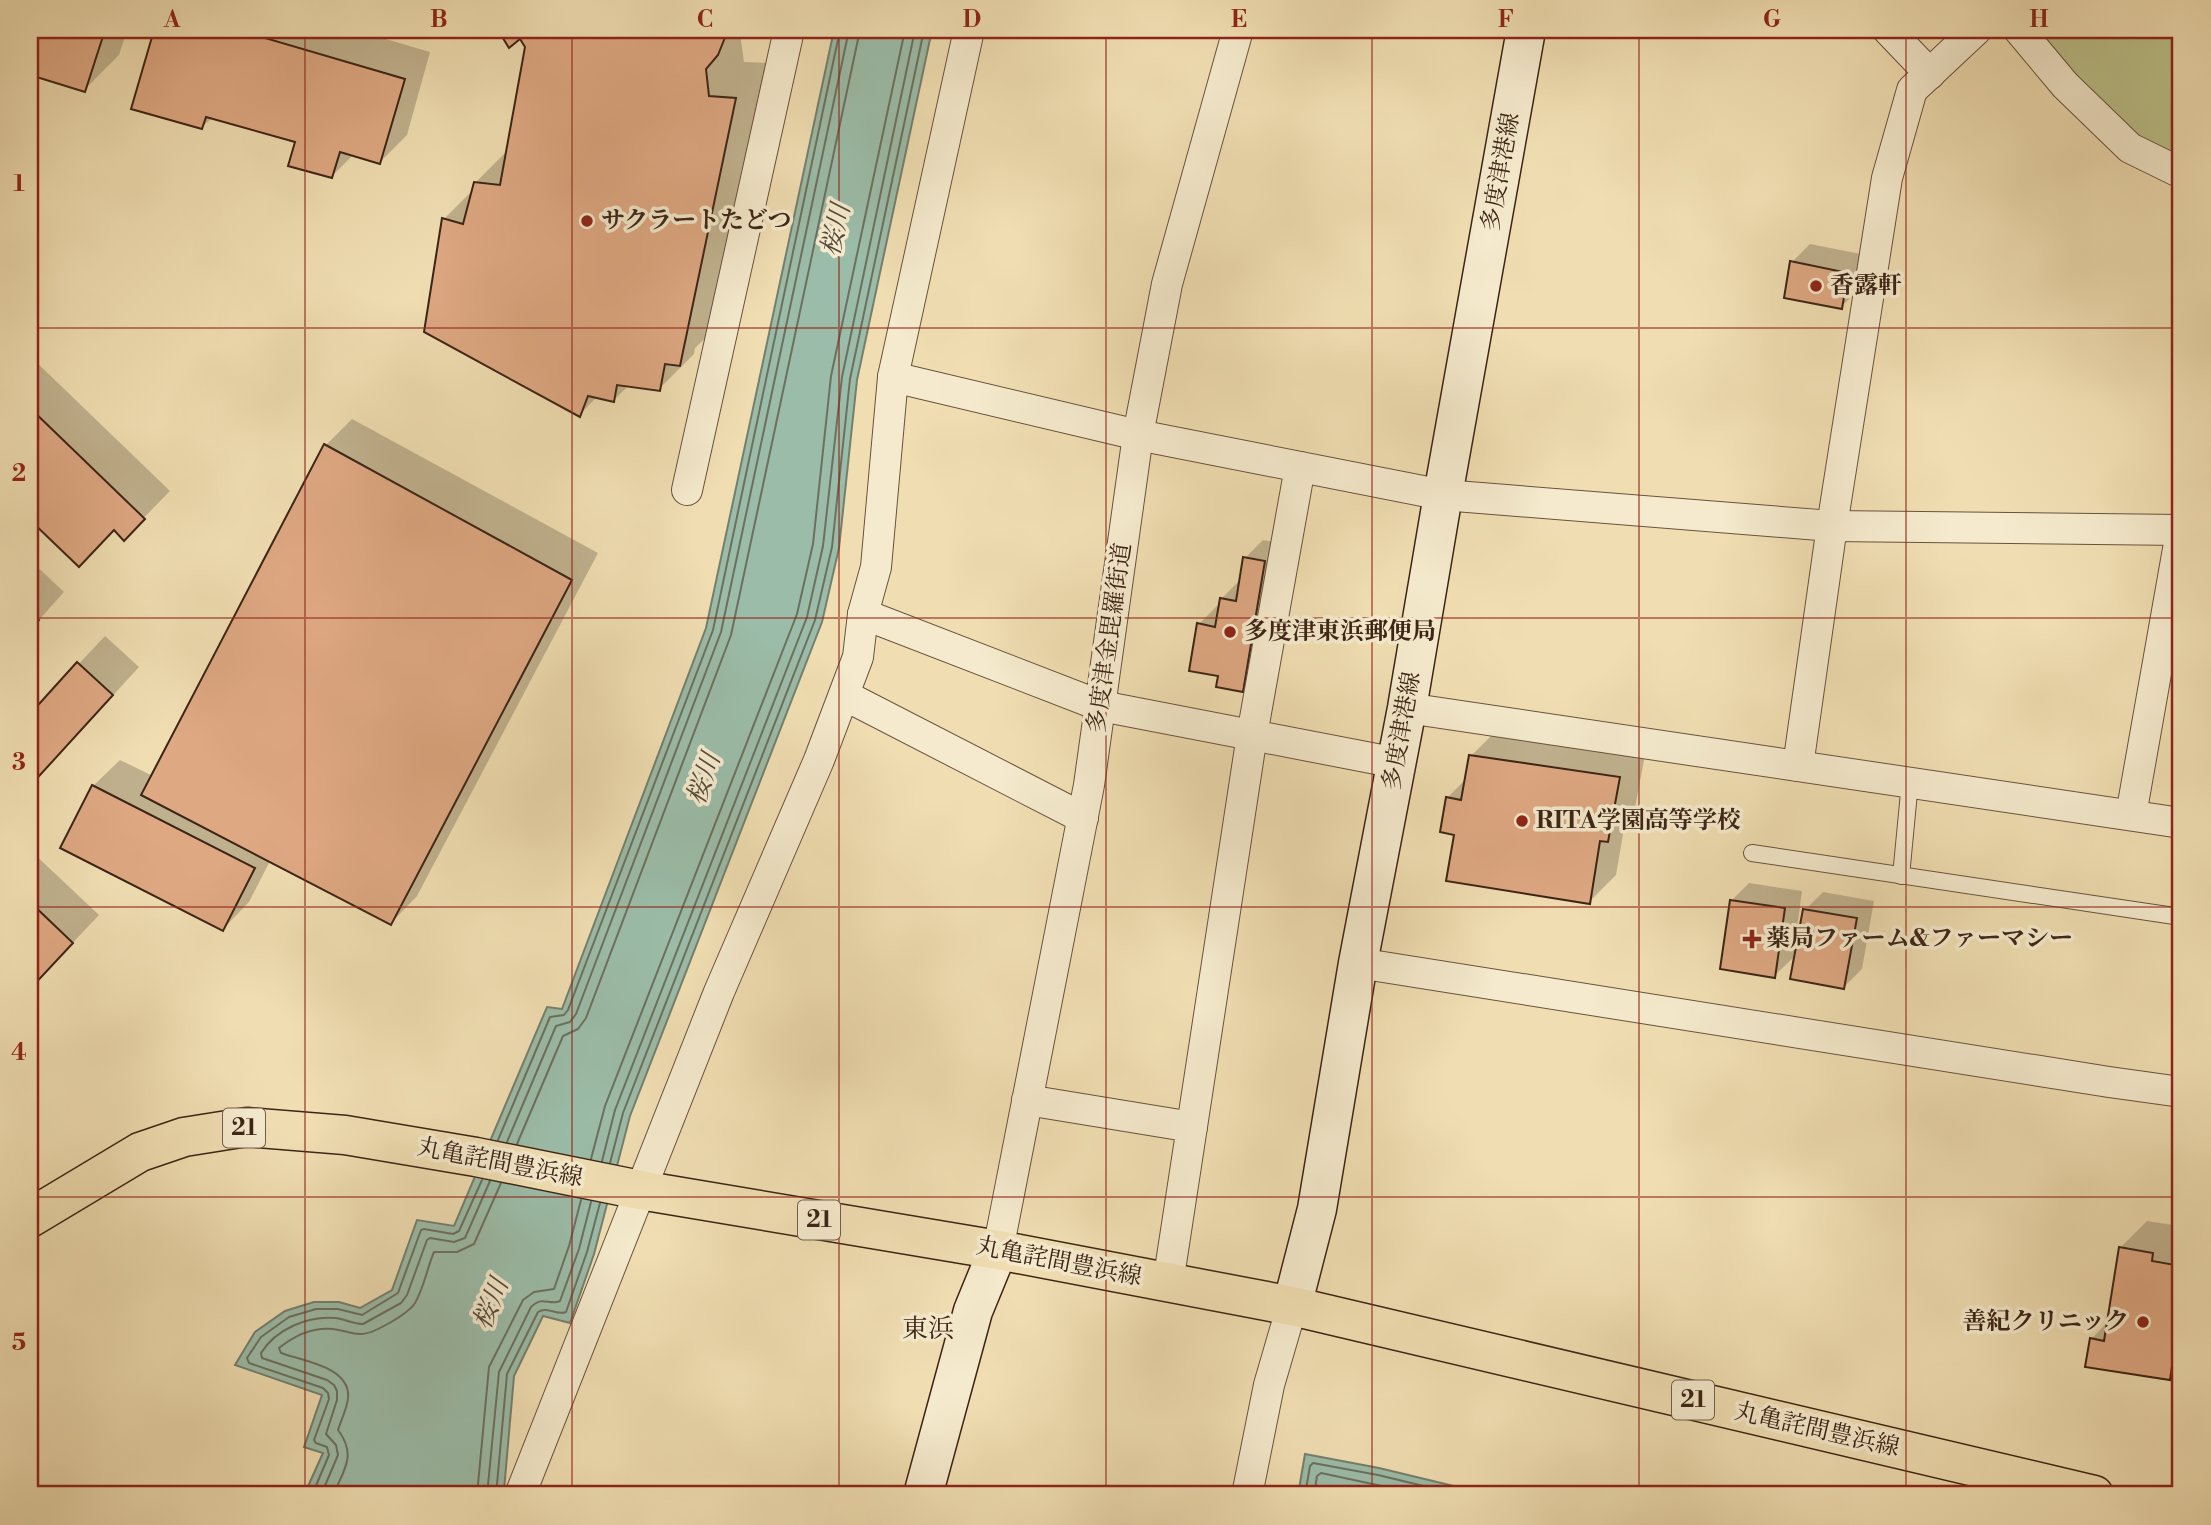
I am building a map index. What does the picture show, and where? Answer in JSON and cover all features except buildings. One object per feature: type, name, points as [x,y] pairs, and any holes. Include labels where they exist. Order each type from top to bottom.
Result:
[{"type":"main road","name":"多度津港線","points":[[1292,1306],[1317,1209],[1358,963],[1407,708],[1526,30]]},
{"type":"main road","name":"丸亀詫間豊浜線","points":[[30,1218],[140,1152],[184,1137],[247,1127],[345,1135],[476,1157],[640,1190],[998,1250],[1292,1306],[2094,1495]]},
{"type":"main road","points":[[923,1495],[973,1311],[998,1250]]},
{"type":"street","points":[[687,490],[789,30]]},
{"type":"street","points":[[520,1495],[719,992],[820,760],[858,657],[863,614],[876,567],[893,377],[969,30]]},
{"type":"street","name":"多度津金毘羅街道","points":[[998,1250],[1083,818],[1138,435],[1167,284],[1238,30]]},
{"type":"street","points":[[1888,30],[1930,74]]},
{"type":"street","points":[[1798,765],[1832,526],[1887,178],[1912,90],[1976,30]]},
{"type":"street","points":[[2019,30],[2065,85],[2130,148],[2181,173]]},
{"type":"street","points":[[893,377],[1138,435],[1443,495],[1832,526],[2181,531],[2131,815]]},
{"type":"street","points":[[1168,1283],[1252,735],[1300,467]]},
{"type":"street","points":[[863,614],[1101,706],[1397,763]]},
{"type":"street","points":[[844,695],[1083,818]]},
{"type":"street","points":[[1407,708],[2181,823]]},
{"type":"street","points":[[1358,963],[2181,1092]]},
{"type":"street","points":[[1027,1100],[1192,1127]]},
{"type":"street","points":[[1247,1495],[1269,1385],[1292,1306]]},
{"type":"lane","points":[[1900,876],[1910,782]]},
{"type":"lane","points":[[1752,853],[2181,917]]},
{"type":"green space","points":[[2038,30],[2181,30],[2181,173],[2130,148]]},
{"type":"water","name":"桜川","points":[[834,30],[932,30],[857,380],[839,548],[822,622],[630,1116],[594,1254],[570,1323],[543,1316],[514,1376],[502,1495],[304,1495],[323,1453],[304,1447],[322,1395],[235,1365],[255,1332],[285,1311],[314,1302],[339,1302],[360,1308],[392,1290],[417,1220],[454,1226],[547,1007],[562,1009],[706,628]]},
{"type":"water","points":[[1305,1454],[1379,1468],[1491,1495],[1298,1495]]},
{"type":"place","name":"サクラートたどつ","points":[[587,221]]},
{"type":"place","name":"香露軒","points":[[1816,286]]},
{"type":"place","name":"多度津東浜郵便局","points":[[1230,632]]},
{"type":"place","name":"RITA学園高等学校","points":[[1522,821]]},
{"type":"place","name":"薬局ファーム&ファーマシー","points":[[1752,939]]},
{"type":"place","name":"善紀クリニック","points":[[2143,1322]]},
{"type":"district","name":"東浜","points":[[928,1329]]}]
